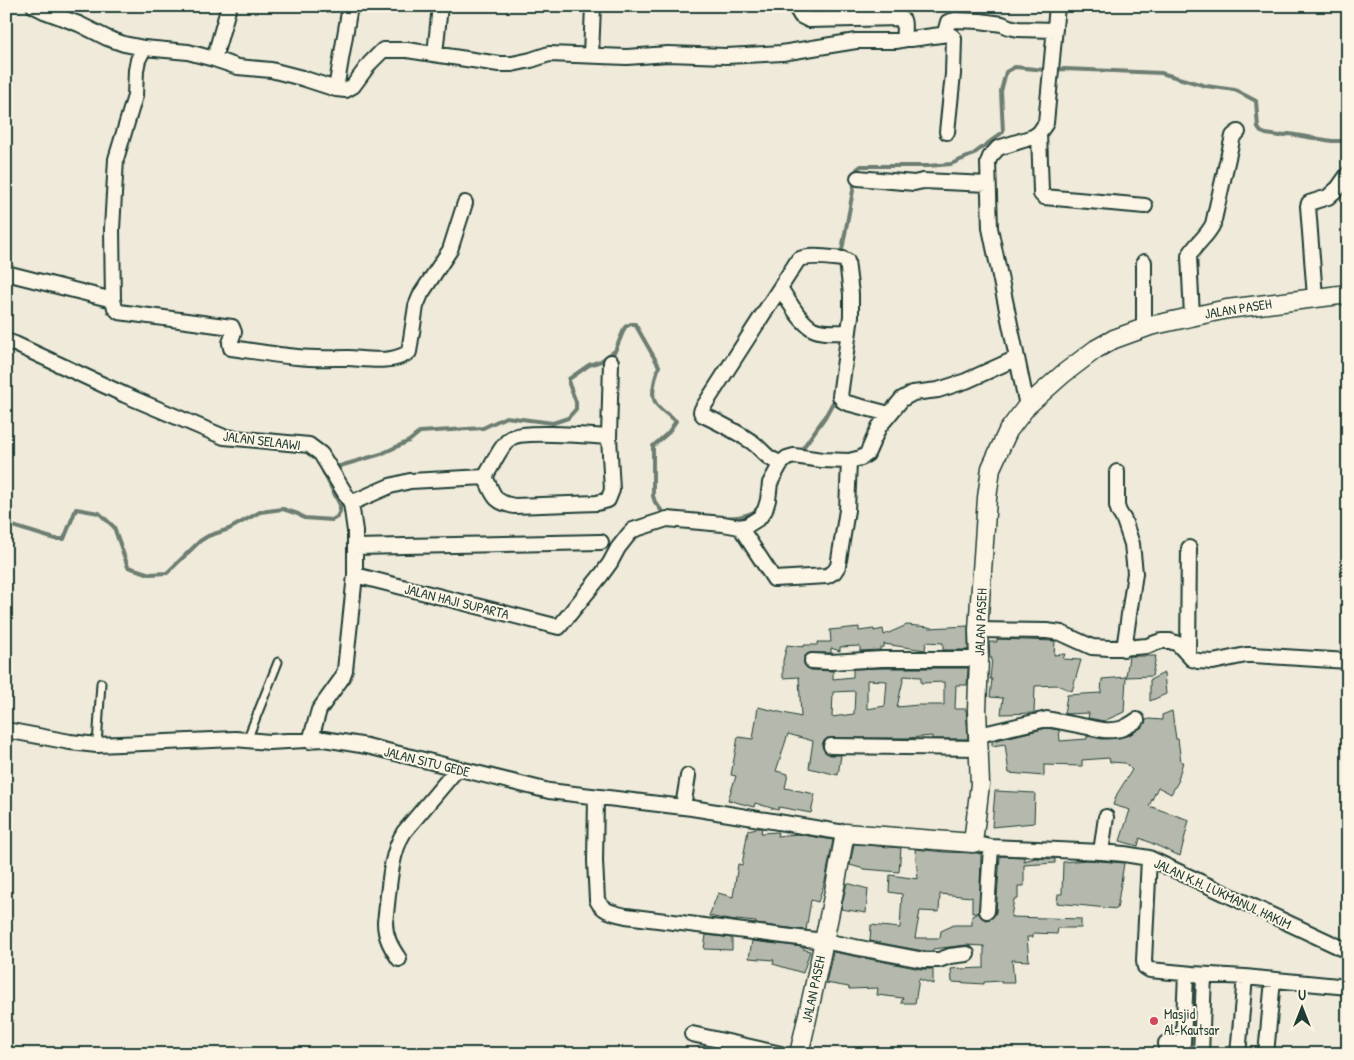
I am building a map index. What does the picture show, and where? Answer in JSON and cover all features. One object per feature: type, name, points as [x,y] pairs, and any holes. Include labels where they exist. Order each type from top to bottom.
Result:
[{"type":"street","points":[[34,6],[107,38],[144,48],[188,52],[238,66],[271,70],[336,90],[346,90],[353,86],[370,63],[383,50],[407,50],[499,64],[512,64],[549,54],[627,57],[668,54],[726,56],[791,52],[856,42],[897,41],[906,38],[912,39],[948,34],[954,38],[953,74],[947,132]]},
{"type":"street","points":[[214,59],[229,6]]},
{"type":"street","points":[[336,90],[350,6]]},
{"type":"street","points":[[434,54],[440,6]]},
{"type":"street","points":[[591,55],[593,6]]},
{"type":"street","points":[[795,6],[801,16],[808,20],[900,18],[904,22],[904,36],[906,38]]},
{"type":"street","points":[[1027,406],[990,228],[988,162],[998,148],[1033,137],[1039,133],[1046,123],[1057,6]]},
{"type":"street","points":[[948,34],[946,29],[948,22],[955,20],[992,22],[1018,28],[1055,30]]},
{"type":"street","points":[[144,48],[138,60],[136,70],[135,96],[116,159],[112,229],[113,300],[114,308],[119,312],[232,326],[234,332],[230,343],[232,348],[322,359],[374,360],[402,356],[408,352],[416,306],[421,294],[450,250],[465,203]]},
{"type":"street","points":[[1192,316],[1189,256],[1213,224],[1233,136],[1238,132]]},
{"type":"street","points":[[1039,133],[1040,191],[1044,197],[1145,206]]},
{"type":"street","points":[[1315,297],[1308,206],[1309,203],[1343,191],[1348,174]]},
{"type":"street","points":[[858,178],[914,183],[923,181],[988,184]]},
{"type":"street","points":[[777,462],[742,435],[703,416],[701,412],[800,258],[808,257],[847,261],[851,294],[851,316],[846,332],[841,398],[847,403],[889,414]]},
{"type":"street","points":[[1144,262],[1144,328]]},
{"type":"street","points":[[6,273],[113,300]]},
{"type":"street","points":[[780,288],[805,323],[812,328],[846,332]]},
{"type":"street","name":"JALAN PASEH","points":[[973,843],[980,784],[977,710],[978,630],[987,498],[991,468],[1008,431],[1027,406],[1063,374],[1114,339],[1144,328],[1227,308],[1348,294]]},
{"type":"street","name":"JALAN SELAAWI","points":[[6,341],[224,437],[308,446],[321,454],[351,503]]},
{"type":"street","points":[[849,461],[846,510],[838,566],[834,572],[827,576],[774,579],[740,527],[759,518],[765,510],[770,483],[777,462],[794,456],[849,461],[861,458],[867,454],[879,427],[902,399],[913,393],[938,390],[966,381],[1017,358]]},
{"type":"street","points":[[485,477],[497,500],[514,506],[596,503],[608,500],[612,490],[609,437],[611,362]]},
{"type":"street","points":[[485,477],[504,444],[511,437],[526,434],[609,437]]},
{"type":"street","points":[[1117,472],[1117,506],[1132,544],[1135,573],[1124,649]]},
{"type":"street","points":[[310,740],[319,710],[342,678],[345,670],[355,575],[355,547],[351,503],[390,486],[410,481],[485,477]]},
{"type":"street","name":"JALAN HAJI SUPARTA","points":[[355,575],[559,627],[602,574],[623,541],[634,530],[667,519],[740,527]]},
{"type":"street","points":[[355,547],[601,542]]},
{"type":"street","points":[[1188,655],[1189,548]]},
{"type":"street","points":[[978,630],[1047,631],[1061,633],[1092,647],[1124,649],[1147,646],[1161,641],[1170,641],[1178,644],[1192,659],[1198,661],[1213,662],[1253,654],[1348,661]]},
{"type":"street","points":[[812,661],[979,659]]},
{"type":"street","points":[[831,746],[979,742],[1047,719],[1103,730],[1126,728],[1137,720]]},
{"type":"street","name":"JALAN SITU GEDE","points":[[6,730],[97,745],[235,739],[269,742],[324,739],[367,746],[549,791],[683,807],[845,833]]},
{"type":"street","points":[[398,959],[390,945],[385,930],[394,852],[404,832],[457,768]]},
{"type":"street","points":[[683,807],[688,776]]},
{"type":"street","points":[[596,797],[595,861],[598,900],[603,908],[616,914],[823,941],[923,960],[939,960],[950,956],[967,954]]},
{"type":"street","points":[[1101,852],[1106,817]]},
{"type":"street","points":[[845,833],[973,843]]},
{"type":"street","name":"JALAN PASEH","points":[[799,1054],[816,981],[845,833]]},
{"type":"street","name":"JALAN K.H. LUKMANUL HAKIM","points":[[973,843],[992,847],[1101,852],[1149,858],[1348,951]]},
{"type":"street","points":[[987,911],[992,847]]},
{"type":"street","points":[[1149,858],[1145,967],[1150,970],[1186,974],[1245,977],[1348,988]]},
{"type":"street","points":[[1166,1054],[1166,1043],[1183,1043],[1186,974]]},
{"type":"street","points":[[1201,1054],[1204,975]]},
{"type":"street","points":[[1238,1054],[1245,977]]},
{"type":"street","points":[[1266,1054],[1273,980]]},
{"type":"street","points":[[692,1034],[782,1054]]},
{"type":"lane","points":[[247,740],[278,662]]},
{"type":"lane","points":[[97,745],[101,683]]},
{"type":"building","points":[[907,625],[929,628],[968,626],[968,650],[943,650],[943,643],[926,642],[925,650],[884,644],[884,647],[880,648],[880,650],[860,651],[860,646],[840,647],[840,651],[831,648],[831,653],[809,653],[804,657],[804,664],[811,670],[833,671],[833,679],[853,677],[853,669],[968,668],[967,685],[956,685],[955,709],[966,709],[968,739],[932,739],[932,736],[908,738],[827,738],[822,746],[824,751],[830,755],[841,755],[838,775],[809,768],[813,741],[788,734],[776,771],[788,774],[785,788],[815,794],[811,813],[779,807],[778,810],[755,803],[754,807],[728,800],[736,776],[731,775],[738,737],[753,739],[758,707],[801,717],[799,677],[783,678],[783,661],[787,645],[804,647],[804,645],[817,645],[818,642],[831,642],[830,630],[859,627],[859,631],[883,629],[884,635]],"holes":[[[904,676],[921,677],[921,683],[944,682],[944,705],[897,707]],[[867,680],[887,681],[885,706],[867,709]],[[855,691],[854,714],[832,717],[833,692]]]},
{"type":"building","points":[[997,639],[1055,641],[1054,655],[1065,654],[1063,659],[1081,660],[1072,691],[1057,685],[1035,686],[1034,713],[1001,714],[1003,698],[990,697],[992,658],[990,658],[989,642],[997,642]]},
{"type":"building","points":[[1129,656],[1156,656],[1152,676],[1126,677]]},
{"type":"building","points":[[1164,673],[1166,694],[1150,701],[1150,680]]},
{"type":"building","points":[[1126,677],[1124,712],[1104,721],[1088,718],[1089,713],[1064,714],[1067,695],[1101,693],[1102,679]]},
{"type":"building","points":[[1172,711],[1176,739],[1178,739],[1181,762],[1183,762],[1179,780],[1171,794],[1158,787],[1149,806],[1189,820],[1180,856],[1140,838],[1138,846],[1120,841],[1130,810],[1113,805],[1117,794],[1132,770],[1125,763],[1110,762],[1109,758],[1082,760],[1082,766],[1044,765],[1044,776],[1009,773],[1005,744],[992,746],[992,741],[1047,728],[1059,730],[1060,741],[1087,739],[1087,736],[1102,739],[1119,738],[1129,735],[1142,727],[1146,720],[1162,720],[1162,715]]},
{"type":"building","points":[[995,791],[1035,793],[1034,823],[992,827]]},
{"type":"building","points":[[762,828],[761,833],[778,832],[777,836],[798,834],[833,840],[825,881],[818,902],[811,900],[806,930],[709,916],[718,893],[733,897],[738,864],[742,865],[748,830]]},
{"type":"building","points":[[854,844],[901,848],[899,872],[864,869],[850,865]]},
{"type":"building","points":[[915,849],[981,854],[979,913],[986,920],[994,916],[996,912],[1000,856],[1024,857],[1024,861],[1035,858],[1055,859],[1055,863],[1024,865],[1024,886],[1018,886],[1018,899],[1014,899],[1011,917],[1081,919],[1081,928],[1058,928],[1057,934],[1033,933],[1033,937],[1027,937],[1029,961],[1012,960],[1014,983],[1001,983],[1001,981],[984,982],[984,984],[952,982],[951,969],[984,968],[984,946],[966,945],[924,951],[870,941],[871,925],[900,928],[902,894],[889,892],[890,875],[918,879]],"holes":[[[940,894],[972,897],[972,913],[979,913],[972,916],[972,925],[954,925],[941,931],[940,938],[915,938],[920,911],[939,912]]]},
{"type":"building","points":[[1087,860],[1124,863],[1117,909],[1057,903],[1058,894],[1062,894],[1063,862]]},
{"type":"building","points":[[847,883],[868,889],[866,913],[841,909]]},
{"type":"building","points":[[706,935],[732,938],[732,950],[704,949]]},
{"type":"building","points":[[752,941],[803,947],[803,949],[810,951],[803,973],[773,964],[774,960],[749,958]]},
{"type":"building","points":[[833,952],[921,969],[933,969],[933,984],[919,979],[915,1003],[901,1003],[903,998],[877,995],[878,988],[849,989],[849,987],[826,983]]},
{"type":"waterway","points":[[839,256],[842,250],[857,169],[861,166],[951,164],[972,155],[1003,132],[1001,91],[1006,72],[1015,67],[1045,70],[1065,69],[1161,73],[1206,86],[1235,90],[1256,101],[1258,128],[1266,134],[1280,136],[1289,134],[1332,141],[1348,141]]},
{"type":"waterway","points":[[333,468],[381,454],[409,441],[420,432],[483,428],[506,417],[553,423],[568,418],[576,409],[576,402],[569,379],[589,365],[601,361],[615,351],[625,327],[635,324],[659,366],[653,389],[655,402],[661,410],[676,421],[668,433],[653,446],[653,496],[655,502],[666,514]]},
{"type":"waterway","points":[[797,452],[800,452],[825,417],[837,395]]},
{"type":"waterway","points":[[6,524],[55,539],[64,539],[76,509],[99,513],[114,527],[128,567],[150,574],[167,573],[200,541],[208,536],[229,529],[260,512],[283,509],[304,518],[332,520],[337,517],[340,505],[323,471],[327,470]]},
{"type":"waterway","points":[[718,517],[744,516],[759,509]]},
{"type":"place","name":"Masjid Al-Kautsar","points":[[1154,1021]]}]
